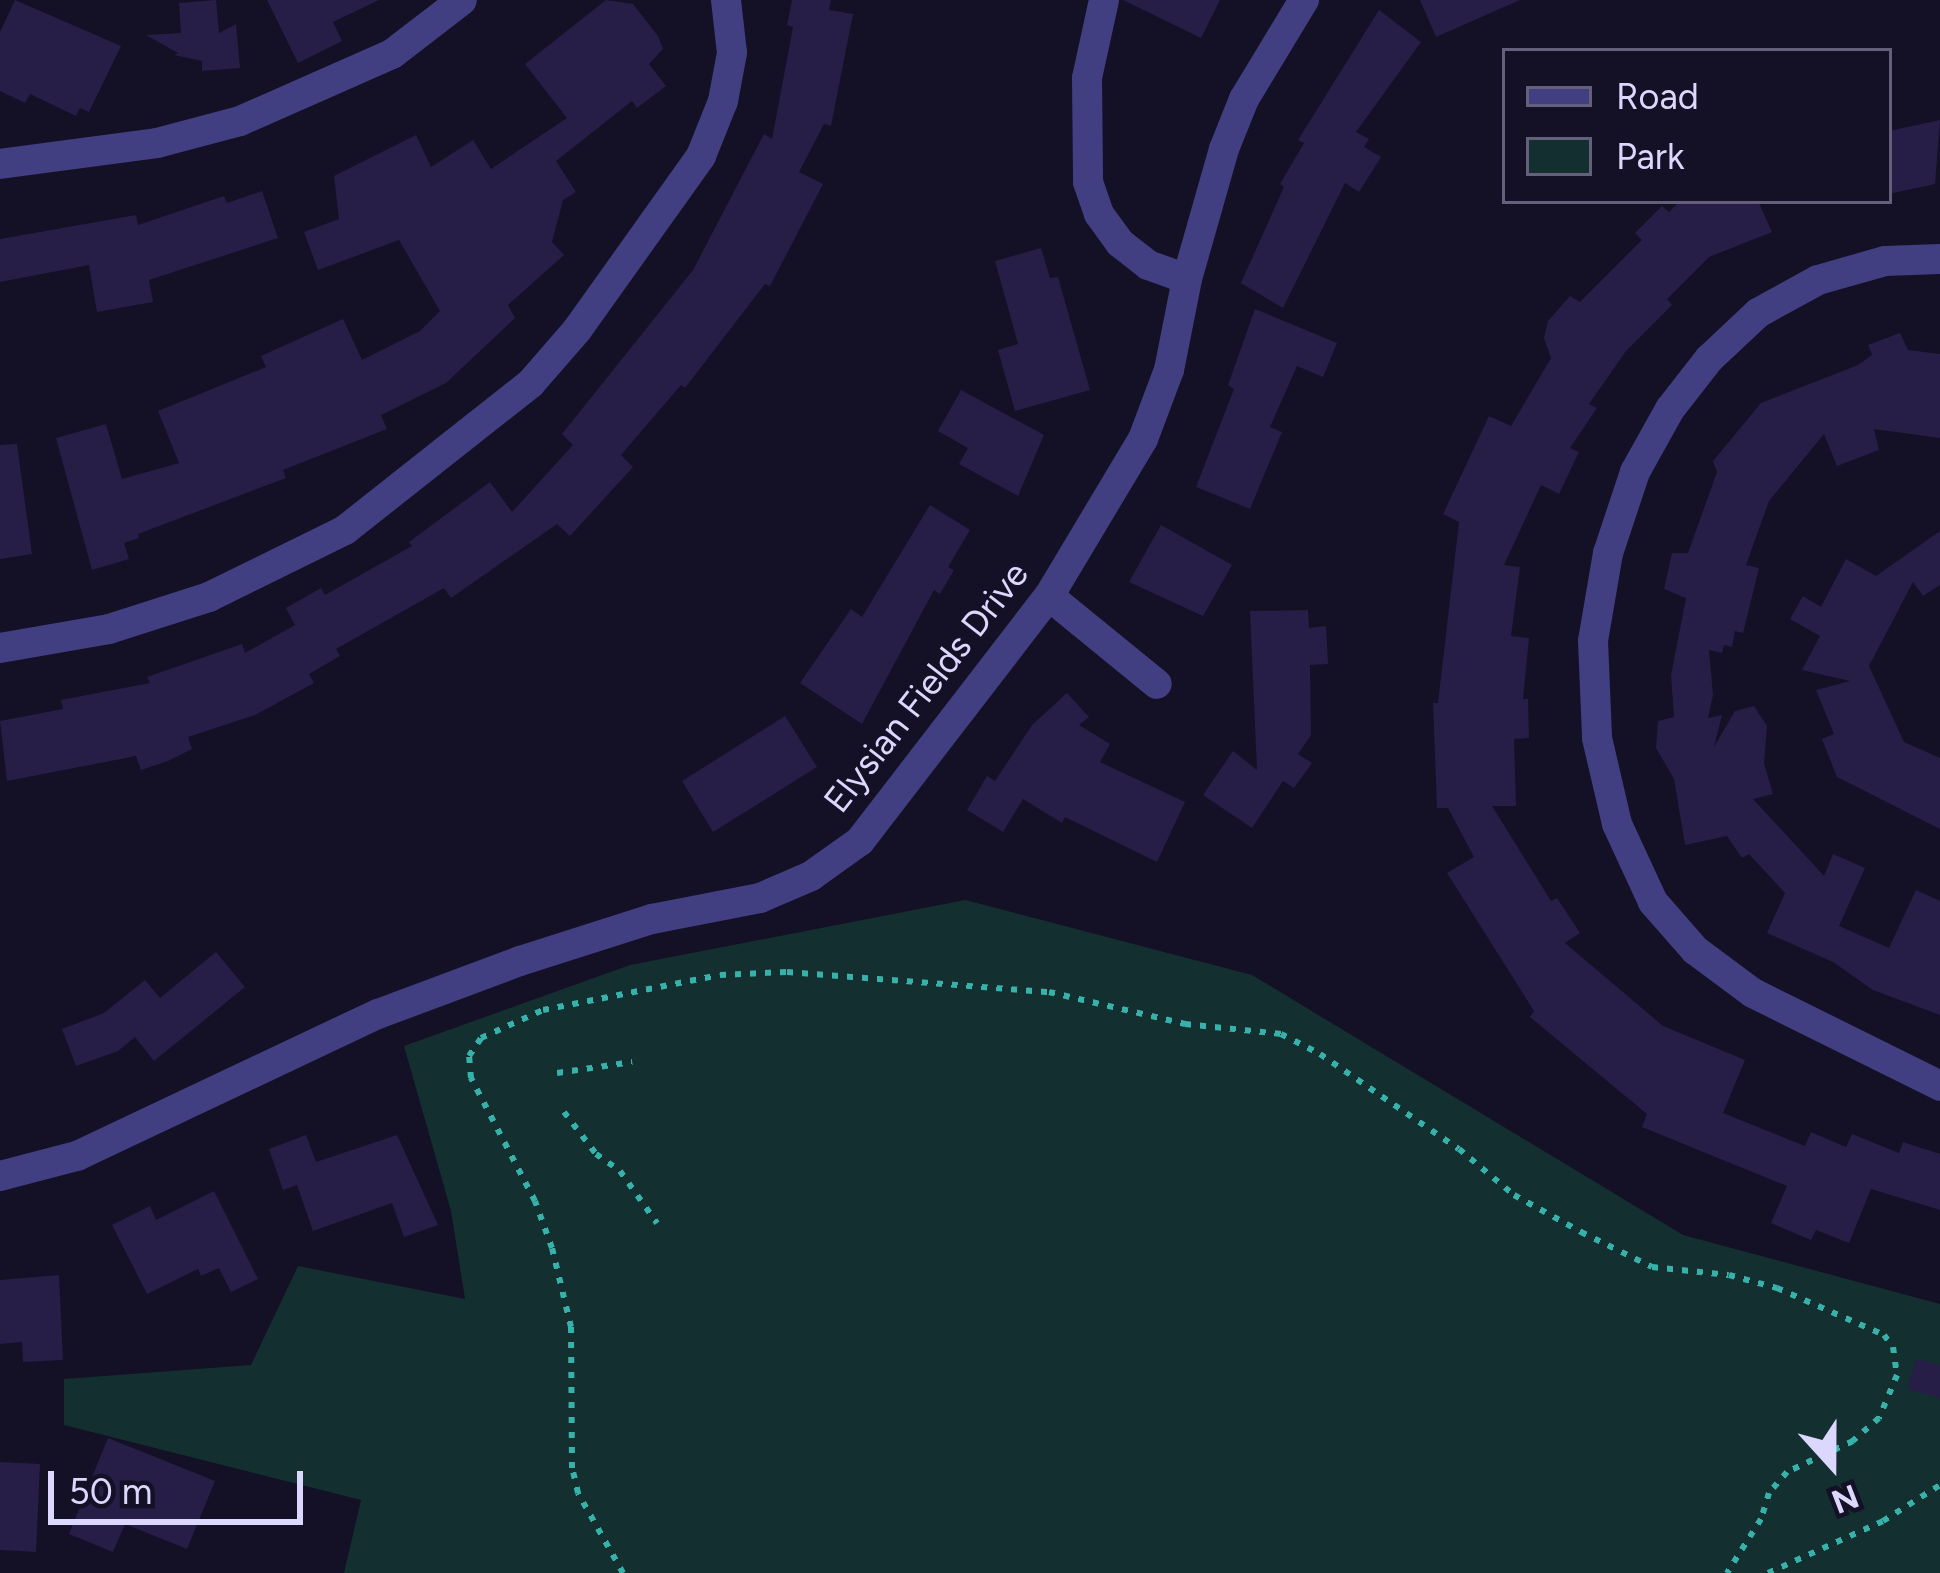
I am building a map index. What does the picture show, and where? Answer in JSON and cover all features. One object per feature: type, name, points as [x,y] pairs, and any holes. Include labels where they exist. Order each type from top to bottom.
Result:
[{"type":"street","points":[[0,164],[157,143],[240,121],[392,54],[462,0]]},
{"type":"street","points":[[0,648],[109,629],[209,597],[345,530],[531,383],[577,330],[701,156],[723,101],[732,53],[726,0]]},
{"type":"street","points":[[1104,0],[1087,77],[1088,182],[1099,214],[1120,243],[1148,265],[1187,279]]},
{"type":"street","name":"Elysian Fields Drive","points":[[0,1176],[76,1156],[378,1014],[520,961],[652,919],[760,898],[811,876],[860,841],[1048,596],[1143,439],[1169,370],[1187,279],[1244,99],[1304,0]]},
{"type":"street","points":[[1940,260],[1885,262],[1818,280],[1758,313],[1708,359],[1670,409],[1635,472],[1608,553],[1593,641],[1597,737],[1617,824],[1653,902],[1695,950],[1753,993],[1940,1086]]},
{"type":"street","points":[[1048,596],[1157,683]]},
{"type":"path","points":[[623,1573],[578,1493],[572,1468],[572,1327],[552,1248],[535,1202],[471,1078],[469,1056],[481,1038],[543,1010],[720,975],[787,972],[1049,992],[1185,1024],[1281,1034],[1320,1054],[1459,1149],[1514,1196],[1616,1250],[1671,1272],[1729,1275],[1777,1288],[1884,1335],[1893,1347],[1897,1375],[1879,1418],[1853,1441],[1787,1472],[1769,1493],[1761,1519],[1727,1573]]},
{"type":"path","points":[[557,1072],[632,1062]]},
{"type":"path","points":[[564,1112],[596,1154],[620,1171],[657,1223]]},
{"type":"path","points":[[1768,1573],[1883,1521],[1940,1485]]},
{"type":"green space","points":[[965,900],[1252,975],[1683,1235],[1940,1304],[1940,1573],[344,1573],[361,1500],[64,1425],[64,1379],[251,1365],[298,1266],[465,1299],[451,1211],[404,1046],[630,965]]},
{"type":"building","points":[[15,0],[121,46],[89,112],[80,108],[76,116],[30,94],[25,103],[0,91],[0,32]]},
{"type":"building","points":[[216,0],[219,33],[236,24],[240,68],[202,71],[202,61],[174,55],[178,53],[146,35],[181,33],[179,3]]},
{"type":"building","points":[[267,0],[379,0],[333,22],[342,41],[298,63]]},
{"type":"building","points":[[606,0],[633,4],[658,36],[663,49],[649,64],[666,86],[637,108],[632,101],[556,161],[576,192],[563,200],[552,242],[564,255],[508,305],[515,318],[446,383],[381,415],[387,429],[283,470],[286,478],[138,534],[139,538],[124,543],[129,559],[92,570],[56,438],[106,424],[122,479],[179,463],[158,411],[266,367],[261,356],[343,319],[362,360],[420,331],[440,311],[399,240],[318,270],[304,232],[339,219],[334,176],[416,135],[431,167],[473,140],[491,169],[567,118],[525,64]]},
{"type":"building","points":[[792,0],[831,0],[829,10],[853,14],[831,126],[824,124],[799,172],[823,184],[770,286],[765,284],[685,388],[681,385],[621,455],[633,467],[570,536],[557,524],[451,598],[444,588],[336,649],[340,656],[309,674],[314,683],[255,715],[188,737],[192,749],[168,761],[141,770],[136,756],[7,781],[0,721],[63,709],[61,700],[150,683],[147,677],[242,644],[245,653],[295,625],[286,608],[321,588],[325,595],[412,546],[409,542],[490,482],[512,512],[573,445],[562,434],[693,270],[764,134],[772,139],[793,27],[787,25]]},
{"type":"building","points":[[1123,0],[1220,0],[1201,38]]},
{"type":"building","points":[[1420,0],[1520,0],[1436,37]]},
{"type":"building","points":[[1379,10],[1421,42],[1356,132],[1369,139],[1364,147],[1381,157],[1359,192],[1345,183],[1283,308],[1241,283],[1284,187],[1280,184],[1304,143],[1298,140]]},
{"type":"building","points":[[1940,120],[1935,184],[1892,193],[1892,130]]},
{"type":"building","points":[[262,191],[278,238],[149,280],[153,302],[97,312],[89,265],[0,282],[0,239],[136,215],[138,225],[224,196],[227,203]]},
{"type":"building","points":[[1677,204],[1759,204],[1772,232],[1709,257],[1667,299],[1672,305],[1626,351],[1589,404],[1597,408],[1570,448],[1579,452],[1559,494],[1541,485],[1504,565],[1520,567],[1511,636],[1529,638],[1523,699],[1528,699],[1529,738],[1514,739],[1516,806],[1492,806],[1551,901],[1557,898],[1580,933],[1565,943],[1663,1026],[1745,1060],[1723,1113],[1805,1146],[1811,1132],[1846,1147],[1852,1134],[1899,1153],[1903,1142],[1940,1154],[1940,1210],[1871,1189],[1849,1243],[1816,1230],[1811,1240],[1771,1223],[1787,1186],[1642,1127],[1647,1114],[1530,1017],[1534,1011],[1447,873],[1474,857],[1448,808],[1437,808],[1433,703],[1438,703],[1459,522],[1443,514],[1489,416],[1511,426],[1551,358],[1544,338],[1548,321],[1570,296],[1580,302],[1642,240],[1635,233],[1662,206],[1669,212]]},
{"type":"building","points":[[1041,248],[1050,278],[1058,277],[1090,390],[1015,411],[998,350],[1018,344],[995,261]]},
{"type":"building","points":[[1255,309],[1337,343],[1323,377],[1297,366],[1270,427],[1282,432],[1250,509],[1196,487],[1234,389],[1228,385]]},
{"type":"building","points":[[1900,333],[1908,350],[1940,354],[1940,438],[1874,429],[1879,450],[1837,466],[1824,434],[1769,501],[1746,565],[1759,568],[1743,633],[1735,631],[1732,647],[1724,645],[1722,653],[1709,650],[1713,695],[1708,718],[1722,715],[1714,747],[1735,711],[1754,706],[1767,726],[1764,763],[1773,794],[1753,799],[1824,876],[1833,854],[1865,868],[1839,926],[1889,948],[1916,890],[1940,901],[1940,1015],[1873,990],[1833,962],[1767,933],[1785,893],[1749,854],[1742,858],[1727,836],[1685,845],[1674,779],[1656,748],[1658,721],[1674,717],[1671,675],[1686,598],[1664,589],[1672,553],[1688,553],[1717,472],[1713,461],[1761,403],[1858,365],[1872,355],[1868,345]]},
{"type":"building","points":[[961,390],[1044,435],[1018,496],[959,464],[968,448],[938,431]]},
{"type":"building","points":[[17,444],[32,554],[0,559],[0,445]]},
{"type":"building","points":[[930,505],[970,530],[948,567],[954,570],[940,594],[934,590],[862,724],[800,683],[851,609],[862,617]]},
{"type":"building","points":[[1161,525],[1232,565],[1203,616],[1129,582]]},
{"type":"building","points":[[1940,531],[1940,585],[1923,596],[1913,582],[1869,666],[1904,742],[1940,758],[1940,829],[1837,777],[1822,739],[1834,734],[1816,690],[1850,681],[1802,670],[1820,636],[1790,619],[1803,596],[1821,607],[1846,559],[1876,576]]},
{"type":"building","points":[[1308,610],[1309,628],[1326,626],[1328,664],[1310,665],[1311,735],[1298,754],[1312,763],[1294,788],[1283,781],[1252,828],[1203,795],[1233,751],[1257,770],[1250,611]]},
{"type":"building","points":[[1067,693],[1089,717],[1079,725],[1110,744],[1100,762],[1185,802],[1157,862],[1065,817],[1062,823],[1023,799],[1003,832],[967,810],[987,776],[995,781],[1032,725]]},
{"type":"building","points":[[785,716],[817,767],[713,832],[682,781]]},
{"type":"building","points":[[216,952],[245,987],[154,1061],[135,1037],[118,1051],[76,1066],[62,1029],[104,1013],[145,980],[160,998]]},
{"type":"building","points":[[306,1135],[316,1162],[397,1135],[438,1225],[404,1237],[392,1203],[313,1231],[297,1185],[283,1190],[269,1149]]},
{"type":"building","points":[[214,1191],[258,1279],[231,1292],[219,1268],[201,1276],[198,1269],[147,1294],[112,1225],[150,1206],[156,1220]]},
{"type":"building","points":[[59,1275],[63,1360],[23,1362],[22,1342],[0,1344],[0,1280]]},
{"type":"building","points":[[1916,1359],[1940,1365],[1940,1398],[1907,1389]]},
{"type":"building","points":[[108,1438],[215,1481],[187,1549],[125,1524],[113,1552],[69,1534]]},
{"type":"building","points":[[0,1462],[40,1464],[36,1552],[0,1550]]}]
